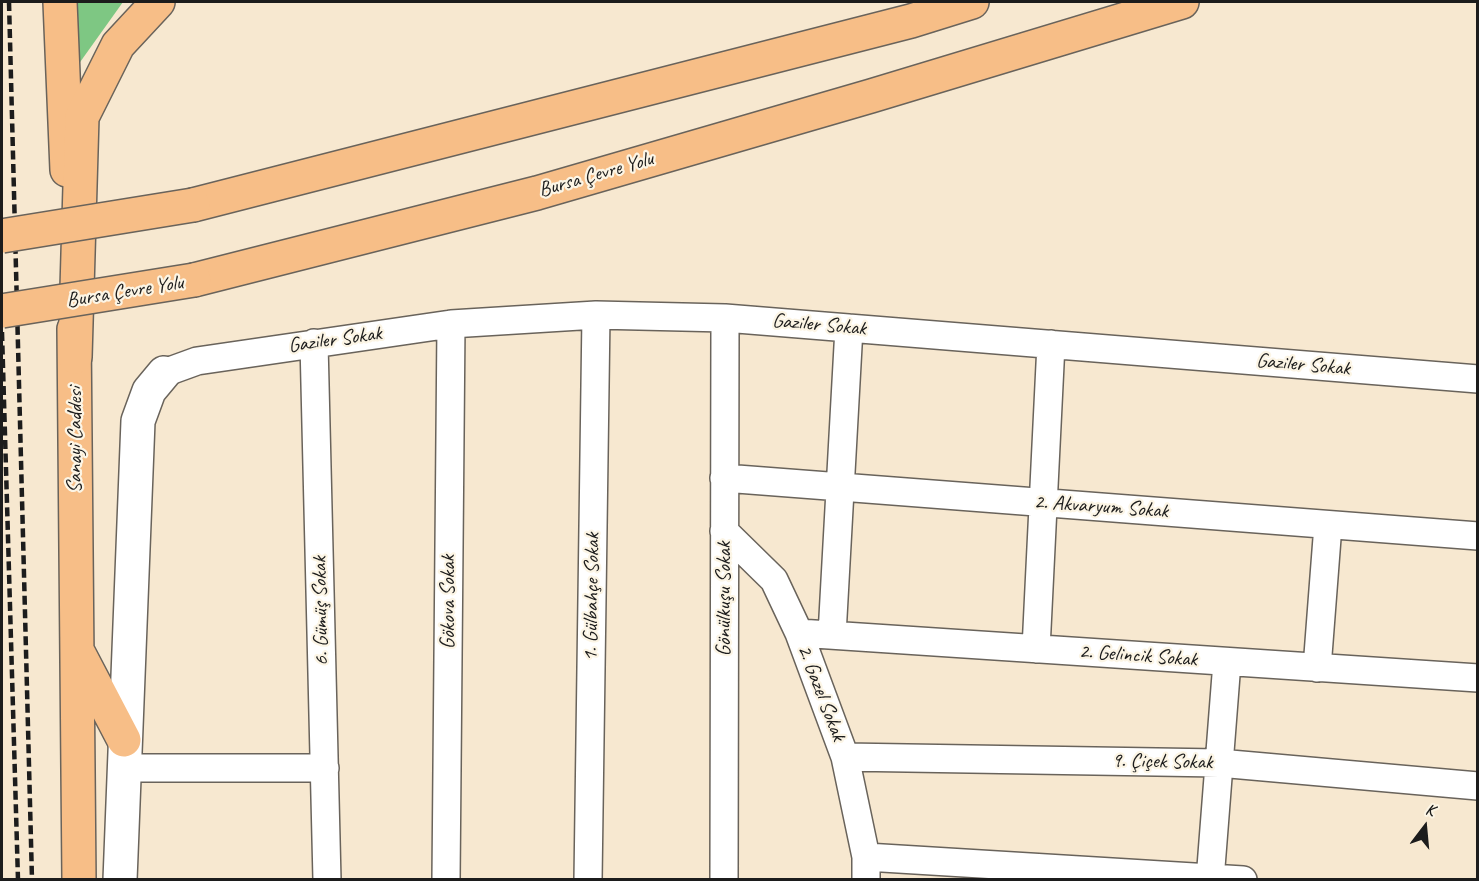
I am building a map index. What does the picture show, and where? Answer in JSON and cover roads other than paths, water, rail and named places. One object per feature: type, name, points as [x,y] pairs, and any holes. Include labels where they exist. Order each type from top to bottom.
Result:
[{"type":"highway","name":"Sanayi Caddesi","points":[[60,2],[75,357],[79,879]]},
{"type":"highway","points":[[75,357],[82,117],[118,45],[158,2]]},
{"type":"highway","points":[[2,236],[193,205],[911,21],[972,2]]},
{"type":"highway","name":"Bursa Çevre Yolu","points":[[2,311],[194,280],[537,193],[871,96],[1182,2]]},
{"type":"highway","points":[[76,647],[124,754]]},
{"type":"street","name":"Gaziler Sokak","points":[[164,374],[197,362],[451,324],[596,315],[724,318],[1478,379]]},
{"type":"street","name":"1. Gülbahçe Sokak","points":[[588,879],[596,315]]},
{"type":"street","name":"Gönülkuşu Sokak","points":[[724,318],[724,879]]},
{"type":"street","name":"Gökova Sokak","points":[[446,879],[451,324]]},
{"type":"street","points":[[832,635],[849,328]]},
{"type":"street","name":"6. Gümüş Sokak","points":[[314,343],[327,879]]},
{"type":"street","points":[[1036,649],[1051,344]]},
{"type":"street","points":[[120,879],[138,421],[149,391],[164,374]]},
{"type":"street","name":"2. Akvaryum Sokak","points":[[724,478],[1478,536]]},
{"type":"street","points":[[1317,668],[1328,525]]},
{"type":"street","name":"2. Gazel Sokak","points":[[724,531],[774,580],[799,633],[845,757],[866,868]]},
{"type":"street","name":"2. Gelincik Sokak","points":[[799,633],[1478,678]]},
{"type":"street","points":[[1210,878],[1227,662]]},
{"type":"street","points":[[124,754],[324,768]]},
{"type":"street","name":"9. Çiçek Sokak","points":[[845,757],[1219,763],[1478,786]]},
{"type":"street","points":[[866,868],[1243,879]]},
{"type":"railway","points":[[9,2],[32,880]]},
{"type":"railway","points":[[2,332],[18,880]]}]
